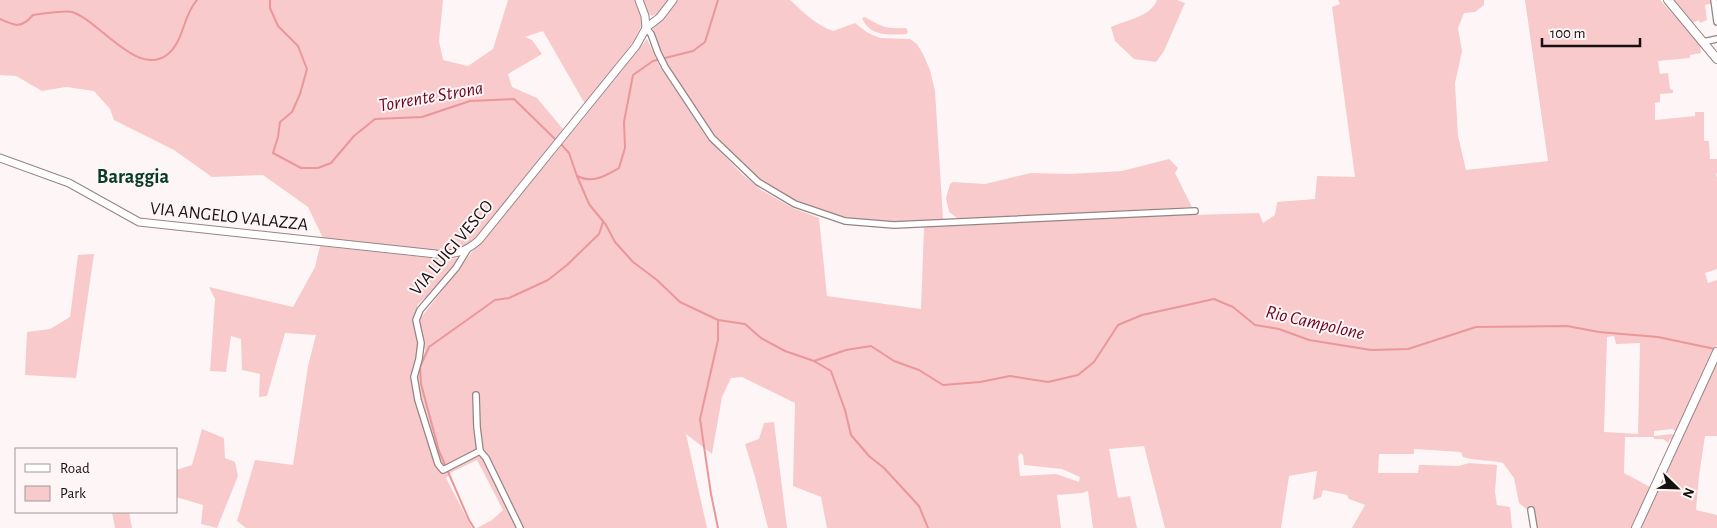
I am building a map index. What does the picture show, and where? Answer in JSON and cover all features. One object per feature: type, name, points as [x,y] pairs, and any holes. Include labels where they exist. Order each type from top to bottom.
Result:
[{"type":"main road","points":[[1668,0],[1717,59]]},
{"type":"main road","points":[[1636,528],[1716,353]]},
{"type":"street","points":[[639,0],[645,16],[646,28],[651,34],[665,67],[712,138],[758,182],[795,204],[845,221],[894,225],[1196,211]]},
{"type":"street","name":"VIA LUIGI VESCO","points":[[480,451],[443,470],[438,464],[418,400],[414,377],[421,342],[416,320],[420,310],[636,46],[646,28],[660,17],[673,0]]},
{"type":"street","points":[[1714,0],[1717,22]]},
{"type":"street","points":[[1703,42],[1717,40]]},
{"type":"street","name":"VIA ANGELO VALAZZA","points":[[0,158],[69,183],[139,222],[436,254],[454,254],[468,250]]},
{"type":"street","points":[[476,395],[480,451],[486,458],[520,528]]},
{"type":"street","points":[[1531,510],[1534,528]]},
{"type":"green space","points":[[0,0],[443,0],[439,41],[443,60],[468,66],[493,49],[508,0],[636,0],[643,22],[633,42],[585,104],[543,31],[525,37],[532,40],[542,54],[508,74],[512,87],[537,98],[563,129],[476,239],[467,245],[457,248],[435,251],[321,240],[322,236],[308,207],[263,175],[212,177],[174,150],[114,120],[110,109],[94,91],[66,87],[42,91],[16,76],[0,75]]},
{"type":"green space","points":[[642,0],[669,0],[659,13],[652,16],[647,13]]},
{"type":"green space","points":[[677,0],[790,0],[815,22],[833,31],[855,23],[868,33],[880,38],[910,39],[917,44],[930,70],[935,91],[943,219],[907,222],[844,219],[799,203],[759,180],[713,134],[667,65],[658,48],[653,29]]},
{"type":"green space","points":[[1157,0],[1177,0],[1185,3],[1164,51],[1156,62],[1134,59],[1115,41],[1111,27],[1144,14],[1154,6]]},
{"type":"green space","points":[[1338,0],[1484,0],[1484,5],[1475,12],[1464,13],[1458,28],[1462,51],[1455,83],[1458,136],[1466,170],[1548,161],[1525,0],[1660,0],[1700,44],[1701,53],[1690,55],[1690,58],[1658,61],[1660,74],[1668,73],[1670,89],[1673,90],[1673,93],[1660,94],[1660,102],[1655,103],[1655,120],[1695,116],[1695,112],[1704,112],[1704,141],[1709,141],[1710,159],[1717,159],[1717,269],[1705,273],[1708,283],[1717,280],[1717,345],[1677,432],[1672,429],[1654,431],[1654,436],[1672,434],[1675,436],[1673,440],[1670,439],[1668,443],[1663,439],[1654,439],[1653,437],[1625,437],[1624,473],[1650,487],[1633,528],[1535,528],[1532,507],[1529,511],[1519,503],[1514,478],[1503,463],[1463,457],[1461,452],[1414,449],[1414,454],[1379,454],[1378,473],[1418,473],[1419,465],[1459,466],[1469,463],[1497,465],[1495,492],[1497,505],[1510,507],[1512,528],[1352,528],[1365,505],[1349,499],[1347,495],[1323,490],[1321,497],[1313,500],[1317,471],[1289,476],[1281,528],[1165,528],[1144,446],[1109,449],[1118,498],[1130,496],[1137,528],[1093,528],[1088,491],[1057,495],[1061,528],[827,528],[821,497],[793,486],[795,403],[742,377],[731,378],[722,397],[712,454],[686,434],[707,528],[477,528],[492,520],[503,510],[477,460],[452,472],[446,478],[472,528],[246,528],[237,521],[255,460],[293,465],[308,366],[316,335],[285,333],[267,396],[259,397],[260,374],[242,370],[241,339],[231,336],[226,372],[210,371],[215,299],[209,287],[293,307],[315,267],[320,246],[439,260],[459,258],[434,291],[418,304],[413,318],[418,346],[412,380],[436,467],[440,470],[442,467],[419,389],[418,375],[425,351],[419,320],[472,252],[553,156],[647,39],[660,67],[707,138],[742,174],[761,190],[793,208],[819,218],[827,296],[921,309],[924,227],[1089,218],[1259,213],[1263,223],[1275,215],[1277,202],[1315,199],[1317,176],[1355,177],[1332,7],[1340,4]],"holes":[[[1614,336],[1616,344],[1640,343],[1638,434],[1604,432],[1607,337]],[[1020,453],[1023,455],[1024,465],[1062,469],[1080,477],[1079,482],[1056,474],[1020,476],[1018,457]]]},
{"type":"green space","points":[[1670,0],[1713,0],[1714,3],[1705,5],[1707,20],[1700,23],[1699,20],[1690,24]]},
{"type":"green space","points":[[865,17],[884,27],[906,28],[907,34],[881,34],[875,32],[865,24],[862,18]]},
{"type":"green space","points":[[1169,159],[1178,168],[1175,173],[1192,207],[957,218],[949,212],[946,198],[950,184],[953,182],[985,184],[1031,173],[1070,174],[1122,171]]},
{"type":"green space","points":[[94,254],[76,378],[25,375],[27,332],[50,329],[70,317],[78,255]]},
{"type":"green space","points":[[1717,359],[1717,436],[1705,436],[1696,510],[1717,515],[1717,528],[1641,528]]},
{"type":"green space","points":[[774,422],[787,528],[768,528],[745,444],[759,439],[764,423]]},
{"type":"green space","points":[[202,429],[224,438],[225,458],[235,462],[238,476],[217,528],[201,524],[203,505],[178,498],[178,469],[192,465]]},
{"type":"green space","points":[[112,513],[129,513],[132,528],[115,528]]},
{"type":"waterway","name":"Torrente Strona","points":[[0,19],[18,25],[25,23],[33,15],[72,12],[83,17],[132,54],[144,59],[156,60],[173,49],[181,35],[192,6],[197,0]]},
{"type":"waterway","name":"Torrente Strona","points":[[270,0],[270,8],[278,26],[298,46],[307,69],[300,94],[292,112],[280,122],[273,153],[301,168],[318,168],[331,163],[354,136],[375,119],[422,117],[470,101],[514,99],[556,140]]},
{"type":"waterway","name":"Torrente Strona","points":[[560,143],[569,153],[577,176],[593,179],[604,176],[619,168],[625,148],[624,122],[633,75],[653,61],[693,51],[705,42],[718,0]]},
{"type":"waterway","name":"Rio Campolone","points":[[577,176],[589,204],[606,225],[615,242],[633,262],[657,280],[680,302],[718,320],[745,324],[761,338],[785,351],[814,361],[846,350],[871,346],[894,361],[919,370],[943,385],[980,382],[1010,376],[1048,382],[1078,375],[1094,362],[1118,325],[1142,315],[1214,299],[1233,307],[1255,325],[1279,329],[1309,340],[1371,350],[1408,349],[1476,327],[1567,326],[1599,332],[1658,337],[1715,349]]},
{"type":"waterway","points":[[474,528],[439,451],[421,384],[420,367],[429,347],[495,300],[509,298],[548,280],[567,265],[599,234],[603,222]]},
{"type":"waterway","points":[[718,320],[718,340],[700,419],[718,528]]},
{"type":"waterway","points":[[814,361],[831,371],[845,410],[851,435],[869,456],[884,468],[919,506],[928,528]]},
{"type":"district","name":"Baraggia","points":[[133,177]]}]
